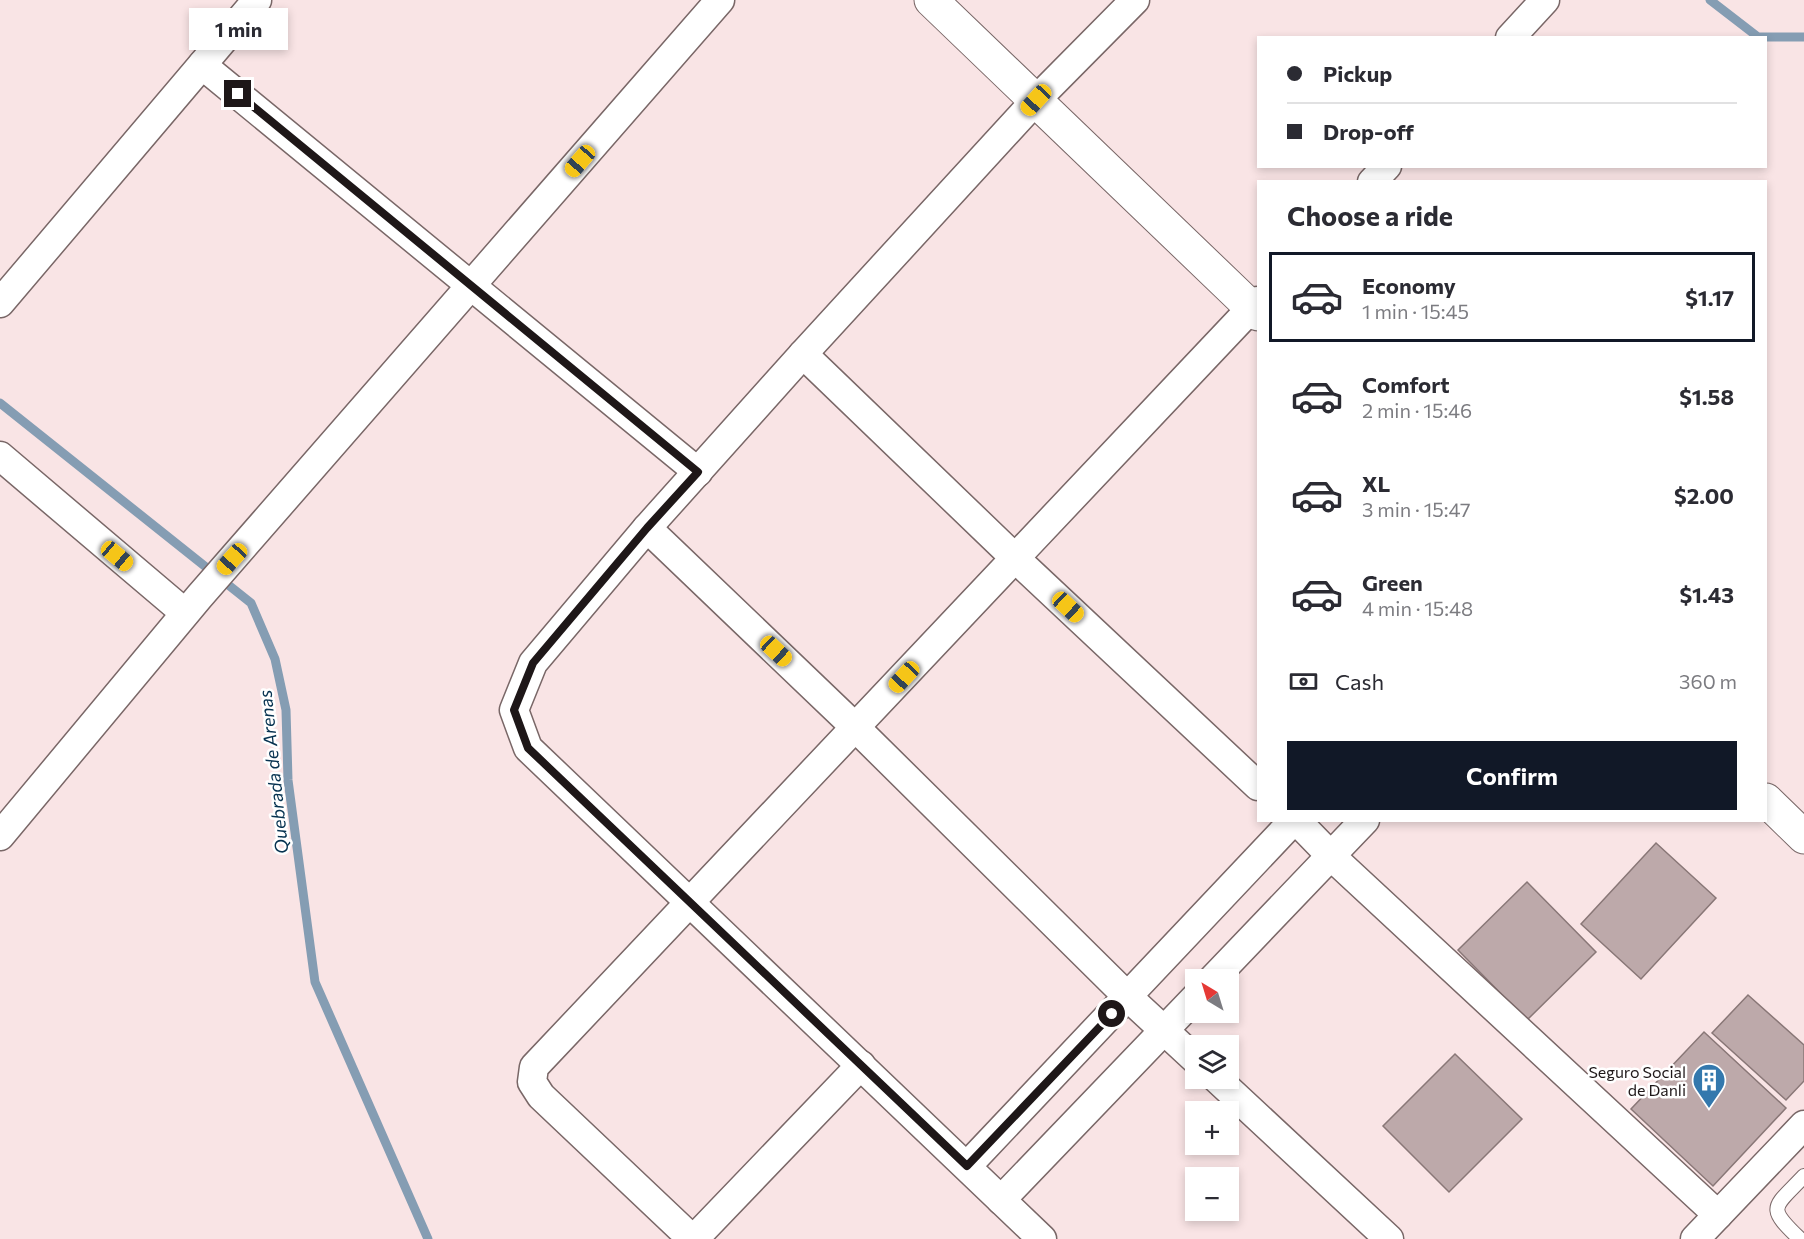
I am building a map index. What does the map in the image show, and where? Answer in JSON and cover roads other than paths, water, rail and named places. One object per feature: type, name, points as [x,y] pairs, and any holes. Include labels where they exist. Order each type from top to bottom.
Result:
[{"type":"highway","points":[[932,0],[1256,308]]},
{"type":"highway","points":[[1767,801],[1804,837]]},
{"type":"street","points":[[0,303],[257,0]]},
{"type":"street","points":[[0,836],[192,605],[720,0]]},
{"type":"street","points":[[1042,1239],[528,748],[514,710],[533,663],[647,528],[1036,100],[1136,0]]},
{"type":"street","points":[[1512,36],[1545,0]]},
{"type":"street","points":[[202,65],[698,472]]},
{"type":"street","points":[[1374,180],[1385,168]]},
{"type":"street","points":[[861,1065],[693,1239],[541,1096],[532,1082],[534,1067],[1256,308]]},
{"type":"street","points":[[803,354],[1257,785]]},
{"type":"street","points":[[0,456],[192,605]]},
{"type":"street","points":[[647,528],[856,728],[1128,997],[1185,1050]]},
{"type":"street","points":[[967,1166],[1293,822]]},
{"type":"street","points":[[1297,822],[1718,1215]]},
{"type":"street","points":[[1223,969],[1363,822]]},
{"type":"street","points":[[1000,1200],[1185,1008]]},
{"type":"street","points":[[1228,1089],[1389,1239]]},
{"type":"street","points":[[1695,1239],[1804,1125]]},
{"type":"lane","points":[[1800,1239],[1776,1213],[1778,1204],[1804,1176]]},
{"type":"waterway","points":[[1710,0],[1757,36]]},
{"type":"waterway","points":[[1767,37],[1804,37]]},
{"type":"waterway","name":"Quebrada de Arenas","points":[[0,403],[251,603],[275,659],[286,710],[288,780],[315,982],[428,1239]]},
{"type":"place","name":"Seguro Social de Danli","points":[[1709,1109]]}]
